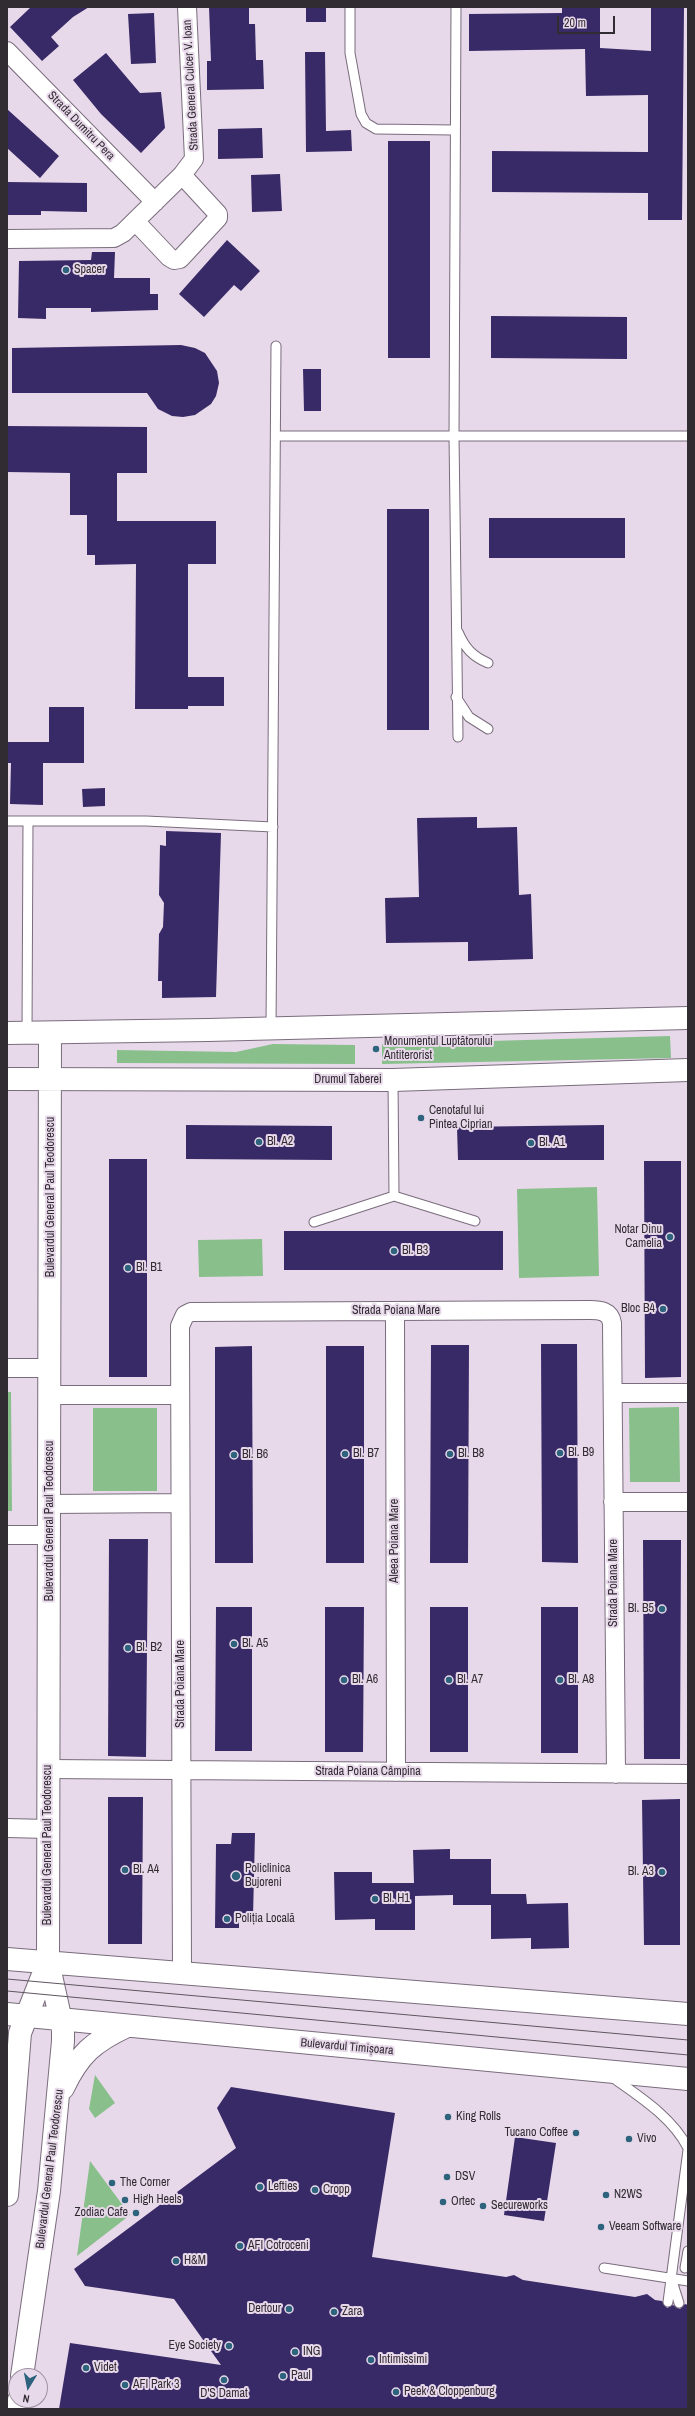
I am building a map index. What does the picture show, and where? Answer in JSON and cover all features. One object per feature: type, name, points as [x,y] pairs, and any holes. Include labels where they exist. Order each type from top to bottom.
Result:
[{"type":"main road","points":[[17,1033],[688,1018]]},
{"type":"main road","name":"Bulevardul General Paul Teodorescu","points":[[23,2368],[49,2191],[63,2041],[48,1962],[50,1032]]},
{"type":"main road","name":"Drumul Taberei","points":[[7,1080],[393,1080],[688,1070]]},
{"type":"main road","points":[[7,1959],[688,2014]]},
{"type":"main road","name":"Bulevardul General Paul Teodorescu","points":[[7,2195],[15,2120],[20,2033],[17,2015],[48,1962]]},
{"type":"main road","name":"Bulevardul Timișoara","points":[[17,2015],[688,2079]]},
{"type":"main road","points":[[59,2096],[78,2060],[109,2034],[127,2026]]},
{"type":"street","name":"Strada General Culcer V. Ioan","points":[[7,239],[114,238],[135,221],[182,175],[194,159],[187,7]]},
{"type":"street","name":"Strada Dumitru Pera","points":[[7,50],[154,202]]},
{"type":"street","points":[[135,221],[169,257],[174,260],[180,259],[218,218],[218,214],[182,175]]},
{"type":"street","name":"Aleea Poiana Mare","points":[[395,1311],[396,1772]]},
{"type":"street","name":"Strada Poiana Mare","points":[[182,1973],[180,1326],[186,1315],[191,1312],[603,1311],[609,1315],[612,1323],[616,1774]]},
{"type":"street","points":[[7,1368],[50,1368]]},
{"type":"street","points":[[613,1393],[688,1393]]},
{"type":"street","points":[[50,1395],[180,1395]]},
{"type":"street","points":[[613,1502],[688,1502]]},
{"type":"street","points":[[50,1504],[180,1504]]},
{"type":"street","points":[[7,1535],[49,1534]]},
{"type":"street","name":"Strada Poiana Câmpina","points":[[49,1769],[688,1774]]},
{"type":"street","points":[[7,1828],[48,1829]]},
{"type":"lane","points":[[350,7],[350,53],[361,114],[366,123],[376,129],[454,130]]},
{"type":"lane","points":[[456,7],[454,130],[454,436],[456,698],[458,737]]},
{"type":"lane","points":[[271,1028],[276,346]]},
{"type":"lane","points":[[276,436],[688,436]]},
{"type":"lane","points":[[456,627],[464,648],[476,658],[488,663]]},
{"type":"lane","points":[[456,698],[469,717],[488,729]]},
{"type":"lane","points":[[7,821],[146,821],[273,827]]},
{"type":"lane","points":[[17,1033],[28,821]]},
{"type":"lane","points":[[393,1080],[394,1196]]},
{"type":"lane","points":[[314,1222],[394,1196],[475,1221]]},
{"type":"lane","points":[[603,2071],[663,2116],[682,2136],[688,2149],[668,2302]]},
{"type":"lane","points":[[684,2178],[688,2190]]},
{"type":"lane","points":[[686,2268],[688,2251]]},
{"type":"lane","points":[[604,2268],[688,2280]]},
{"type":"lane","points":[[671,2278],[679,2304]]},
{"type":"green space","points":[[670,1036],[671,1058],[382,1064],[382,1044]]},
{"type":"green space","points":[[273,1044],[355,1045],[355,1064],[117,1063],[117,1050],[236,1052]]},
{"type":"green space","points":[[597,1187],[599,1276],[519,1278],[517,1189]]},
{"type":"green space","points":[[262,1239],[263,1276],[199,1277],[198,1240]]},
{"type":"green space","points":[[7,1392],[11,1392],[12,1511],[7,1511]]},
{"type":"green space","points":[[679,1407],[680,1482],[630,1482],[629,1408]]},
{"type":"green space","points":[[93,1408],[157,1408],[157,1491],[93,1491]]},
{"type":"green space","points":[[95,2075],[115,2103],[95,2118],[89,2109]]},
{"type":"green space","points":[[90,2161],[130,2215],[77,2256]]},
{"type":"building","points":[[31,7],[89,7],[73,17],[51,37],[59,46],[42,61],[10,27]]},
{"type":"building","points":[[209,7],[249,7],[249,24],[255,24],[256,60],[263,60],[264,89],[207,90],[207,61],[211,61]]},
{"type":"building","points":[[306,7],[326,7],[326,22],[306,22]]},
{"type":"building","points":[[562,7],[600,7],[600,48],[651,51],[651,7],[684,7],[682,220],[648,220],[648,193],[492,192],[492,151],[648,152],[648,95],[586,96],[585,49],[469,51],[469,14],[562,13]]},
{"type":"building","points":[[154,13],[156,63],[131,64],[128,14]]},
{"type":"building","points":[[305,52],[325,52],[326,131],[351,130],[352,151],[306,152]]},
{"type":"building","points":[[106,53],[140,93],[161,92],[165,128],[141,153],[101,114],[73,80]]},
{"type":"building","points":[[7,109],[59,156],[40,178],[7,148]]},
{"type":"building","points":[[262,128],[263,158],[218,159],[218,129]]},
{"type":"building","points":[[388,141],[430,141],[430,358],[388,358]]},
{"type":"building","points":[[280,174],[282,211],[252,212],[251,175]]},
{"type":"building","points":[[7,182],[87,183],[87,212],[41,211],[41,215],[7,215]]},
{"type":"building","points":[[227,240],[260,271],[241,291],[234,285],[204,317],[179,294]]},
{"type":"building","points":[[92,252],[115,252],[114,278],[150,278],[150,294],[158,294],[158,310],[91,312],[91,308],[46,308],[46,319],[18,318],[19,261],[91,260]]},
{"type":"building","points":[[491,316],[627,317],[627,359],[491,358]]},
{"type":"building","points":[[181,345],[195,348],[205,353],[217,371],[219,383],[216,396],[211,404],[195,415],[183,417],[172,416],[158,409],[147,393],[12,393],[12,348]]},
{"type":"building","points":[[303,369],[321,369],[321,411],[304,411]]},
{"type":"building","points":[[7,426],[147,427],[147,473],[117,473],[117,521],[216,521],[216,564],[188,564],[188,677],[224,677],[224,706],[188,706],[188,709],[135,709],[136,564],[95,565],[95,555],[87,555],[87,515],[70,515],[70,473],[7,472]]},
{"type":"building","points":[[387,509],[429,509],[429,730],[387,730]]},
{"type":"building","points":[[489,518],[625,518],[625,558],[489,558]]},
{"type":"building","points":[[49,707],[84,707],[84,763],[43,763],[43,805],[10,804],[11,763],[7,763],[7,742],[49,742]]},
{"type":"building","points":[[105,788],[105,806],[83,807],[82,789]]},
{"type":"building","points":[[477,817],[477,828],[517,827],[519,895],[531,894],[533,959],[468,961],[468,942],[386,943],[385,898],[419,897],[417,818]]},
{"type":"building","points":[[166,831],[221,833],[216,997],[162,998],[162,981],[158,981],[159,934],[163,927],[164,903],[159,895],[160,845],[166,846]]},
{"type":"building","name":"Bl. A2","points":[[186,1125],[332,1126],[332,1160],[186,1159]]},
{"type":"building","name":"Bl. A1","points":[[604,1125],[604,1160],[458,1160],[457,1127]]},
{"type":"building","name":"Bl. B1","points":[[109,1159],[147,1159],[147,1377],[109,1377]]},
{"type":"building","name":"Bloc B4","points":[[644,1161],[681,1161],[681,1377],[645,1378]]},
{"type":"building","name":"Bl. B3","points":[[284,1231],[503,1231],[503,1270],[284,1270]]},
{"type":"building","name":"Bl. B9","points":[[541,1344],[577,1344],[578,1563],[542,1562]]},
{"type":"building","name":"Bl. B8","points":[[431,1345],[469,1345],[468,1563],[430,1563]]},
{"type":"building","name":"Bl. B6","points":[[252,1346],[253,1563],[215,1563],[215,1347]]},
{"type":"building","name":"Bl. B7","points":[[326,1346],[364,1346],[364,1563],[326,1563]]},
{"type":"building","name":"Bl. B2","points":[[109,1539],[148,1539],[146,1757],[108,1756]]},
{"type":"building","name":"Bl. B5","points":[[643,1540],[681,1540],[680,1759],[644,1759]]},
{"type":"building","name":"Bl. A5","points":[[216,1607],[252,1607],[252,1751],[215,1751]]},
{"type":"building","name":"Bl. A6","points":[[325,1607],[364,1607],[363,1752],[325,1752]]},
{"type":"building","name":"Bl. A7","points":[[430,1607],[468,1607],[468,1752],[430,1752]]},
{"type":"building","name":"Bl. A8","points":[[541,1607],[578,1607],[578,1753],[541,1753]]},
{"type":"building","name":"Bl. A4","points":[[108,1797],[143,1797],[142,1944],[108,1944]]},
{"type":"building","name":"Bl. A3","points":[[680,1799],[680,1945],[644,1945],[642,1800]]},
{"type":"building","points":[[232,1833],[255,1833],[253,1917],[239,1917],[239,1928],[215,1928],[216,1844],[231,1844]]},
{"type":"building","name":"Bl. H1","points":[[450,1849],[450,1859],[491,1859],[491,1894],[526,1894],[527,1904],[568,1903],[569,1948],[531,1949],[531,1938],[491,1939],[491,1905],[453,1905],[453,1895],[415,1896],[415,1930],[375,1930],[375,1919],[335,1920],[334,1872],[372,1872],[372,1883],[414,1883],[413,1850]]},
{"type":"building","name":"AFI Cotroceni","points":[[231,2087],[395,2113],[372,2257],[506,2277],[514,2275],[523,2280],[635,2297],[647,2294],[655,2300],[662,2301],[667,2308],[673,2305],[680,2309],[685,2304],[688,2305],[688,2409],[59,2409],[70,2343],[221,2365],[174,2299],[85,2286],[74,2269],[236,2148],[217,2108]]},
{"type":"building","points":[[515,2137],[556,2143],[544,2221],[504,2215]]},
{"type":"tram line","points":[[7,1979],[688,2040]]},
{"type":"tram line","points":[[7,1991],[688,2055]]},
{"type":"place","name":"Spacer","points":[[66,270]]},
{"type":"place","name":"Monumentul Luptătorului Antiterorist","points":[[376,1049]]},
{"type":"place","name":"Cenotaful lui Pintea Ciprian","points":[[421,1118]]},
{"type":"place","name":"Bl. A2","points":[[259,1142]]},
{"type":"place","name":"Bl. A1","points":[[531,1143]]},
{"type":"place","name":"Notar Dinu Camelia","points":[[670,1237]]},
{"type":"place","name":"Bl. B3","points":[[394,1251]]},
{"type":"place","name":"Bl. B1","points":[[128,1268]]},
{"type":"place","name":"Bloc B4","points":[[663,1309]]},
{"type":"place","name":"Bl. B9","points":[[560,1453]]},
{"type":"place","name":"Bl. B7","points":[[345,1454]]},
{"type":"place","name":"Bl. B8","points":[[450,1454]]},
{"type":"place","name":"Bl. B6","points":[[234,1455]]},
{"type":"place","name":"Bl. B5","points":[[662,1609]]},
{"type":"place","name":"Bl. A5","points":[[234,1644]]},
{"type":"place","name":"Bl. B2","points":[[128,1648]]},
{"type":"place","name":"Bl. A6","points":[[344,1680]]},
{"type":"place","name":"Bl. A7","points":[[449,1680]]},
{"type":"place","name":"Bl. A8","points":[[560,1680]]},
{"type":"place","name":"Bl. A4","points":[[125,1870]]},
{"type":"place","name":"Bl. A3","points":[[662,1872]]},
{"type":"place","name":"Policlinica Bujoreni","points":[[236,1876]]},
{"type":"place","name":"Bl. H1","points":[[375,1899]]},
{"type":"place","name":"Poliția Locală","points":[[227,1919]]},
{"type":"place","name":"King Rolls","points":[[448,2117]]},
{"type":"place","name":"Tucano Coffee","points":[[576,2133]]},
{"type":"place","name":"Vivo","points":[[629,2139]]},
{"type":"place","name":"DSV","points":[[447,2177]]},
{"type":"place","name":"The Corner","points":[[112,2183]]},
{"type":"place","name":"Lefties","points":[[260,2187]]},
{"type":"place","name":"Cropp","points":[[315,2190]]},
{"type":"place","name":"N2WS","points":[[606,2195]]},
{"type":"place","name":"High Heels","points":[[125,2200]]},
{"type":"place","name":"Ortec","points":[[443,2202]]},
{"type":"place","name":"Secureworks","points":[[483,2206]]},
{"type":"place","name":"Zodiac Cafe","points":[[136,2213]]},
{"type":"place","name":"Veeam Software","points":[[601,2227]]},
{"type":"place","name":"AFI Cotroceni","points":[[240,2246]]},
{"type":"place","name":"H&M","points":[[176,2261]]},
{"type":"place","name":"Dertour","points":[[289,2309]]},
{"type":"place","name":"Zara","points":[[334,2312]]},
{"type":"place","name":"Eye Society","points":[[229,2346]]},
{"type":"place","name":"ING","points":[[295,2352]]},
{"type":"place","name":"Intimissimi","points":[[371,2360]]},
{"type":"place","name":"Videt","points":[[86,2368]]},
{"type":"place","name":"Paul","points":[[283,2376]]},
{"type":"place","name":"D'S Damat","points":[[224,2380]]},
{"type":"place","name":"AFI Park 3","points":[[125,2385]]},
{"type":"place","name":"Peek & Cloppenburg","points":[[396,2392]]}]
